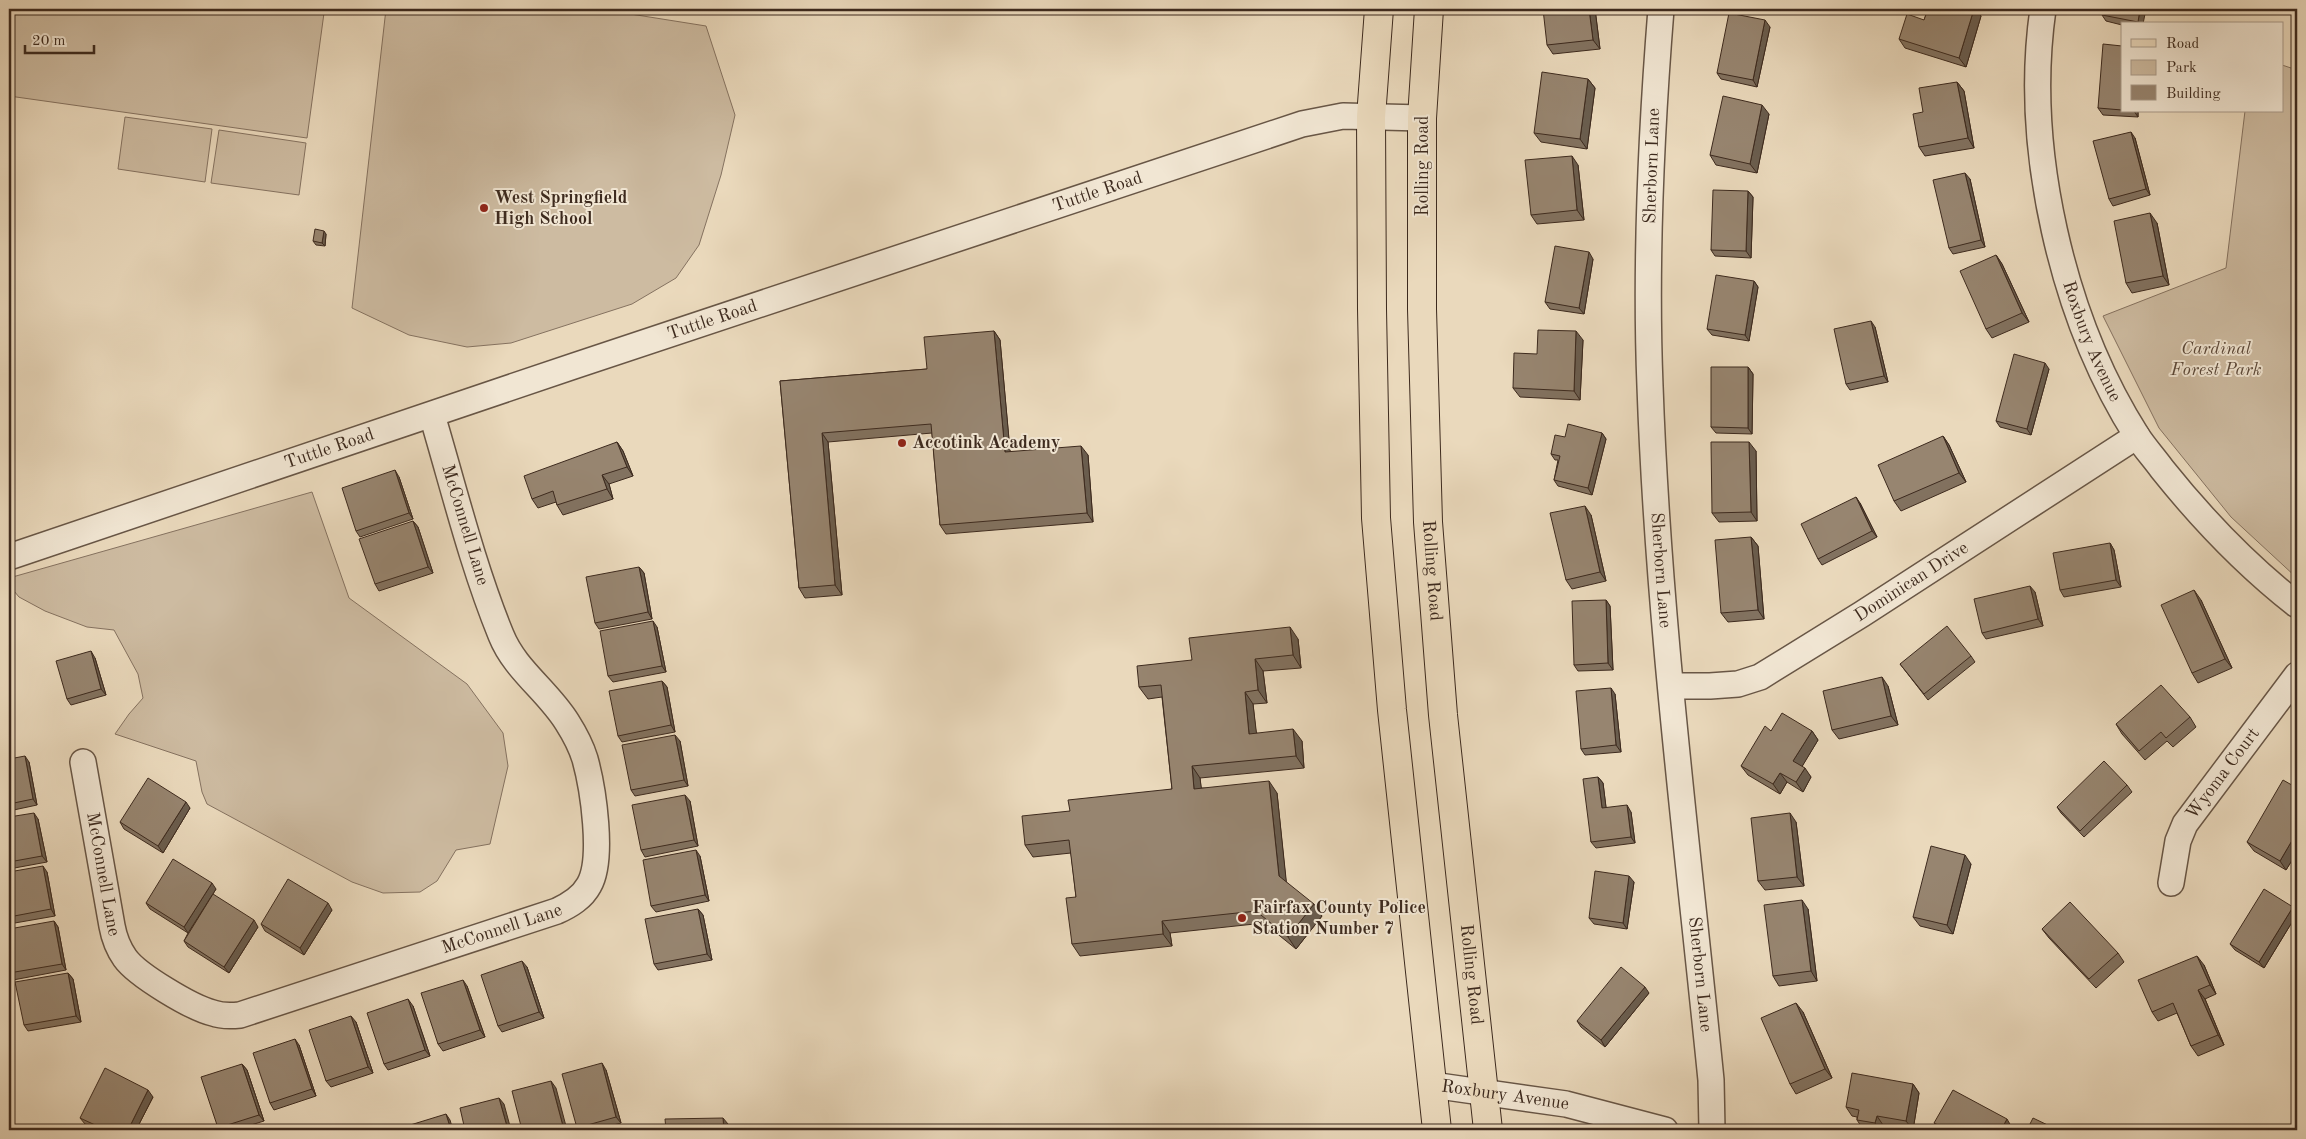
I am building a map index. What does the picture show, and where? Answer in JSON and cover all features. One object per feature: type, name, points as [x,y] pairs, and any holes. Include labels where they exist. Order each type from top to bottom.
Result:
[{"type":"main road","points":[[1379,9],[1371,117],[1376,518],[1392,710],[1437,1130]]},
{"type":"main road","name":"Rolling Road","points":[[1430,9],[1422,118],[1422,309],[1428,522],[1442,715],[1488,1130]]},
{"type":"street","name":"Sherborn Lane","points":[[1661,9],[1655,93],[1649,253],[1650,384],[1655,509],[1711,1080],[1712,1130]]},
{"type":"street","name":"Roxbury Avenue","points":[[2043,9],[2038,80],[2040,147],[2051,220],[2071,294],[2091,345],[2137,436],[2185,498],[2218,534],[2297,606]]},
{"type":"street","name":"Tuttle Road","points":[[9,557],[1302,124],[1343,116],[1422,118]]},
{"type":"street","name":"McConnell Lane","points":[[83,762],[112,926],[118,947],[126,959],[142,974],[189,1003],[212,1013],[240,1015],[557,911],[573,903],[582,895],[595,870],[597,852],[589,778],[584,758],[566,720],[522,671],[502,637],[483,588],[432,415]]},
{"type":"street","name":"Dominican Drive","points":[[1671,686],[1738,684],[1760,677],[1862,614],[2137,436]]},
{"type":"street","name":"Wyoma Court","points":[[2171,882],[2178,841],[2185,824],[2297,675]]},
{"type":"street","name":"Roxbury Avenue","points":[[1432,1085],[1566,1104],[1665,1130]]},
{"type":"green space","points":[[9,9],[292,9],[324,13],[307,138],[9,96]]},
{"type":"green space","points":[[386,9],[599,9],[706,26],[735,115],[721,175],[699,245],[676,278],[632,304],[511,343],[467,347],[409,335],[352,308]]},
{"type":"green space","name":"Cardinal Forest Park","points":[[2284,66],[2297,70],[2297,578],[2231,517],[2159,428],[2103,316],[2226,268],[2245,112],[2284,112]]},
{"type":"green space","points":[[125,117],[212,129],[205,182],[118,169]]},
{"type":"green space","points":[[219,130],[306,143],[299,195],[211,183]]},
{"type":"green space","points":[[312,492],[349,598],[467,684],[503,733],[508,766],[490,844],[456,850],[437,881],[420,892],[383,893],[352,882],[207,804],[202,792],[196,761],[115,734],[143,698],[138,674],[114,630],[87,627],[45,611],[19,597],[9,585],[9,578]]},
{"type":"building","points":[[1543,9],[1589,9],[1593,40],[1547,45]]},
{"type":"building","points":[[1928,9],[1974,9],[1959,58],[1899,39],[1907,14],[1924,20]]},
{"type":"building","points":[[2103,9],[2140,9],[2138,22],[2102,15]]},
{"type":"building","points":[[1729,13],[1765,20],[1753,80],[1717,73]]},
{"type":"building","points":[[2103,44],[2121,46],[2121,110],[2098,108]]},
{"type":"building","points":[[1542,72],[1588,79],[1580,139],[1534,133]]},
{"type":"building","points":[[1957,82],[1968,138],[1919,147],[1913,114],[1923,112],[1919,88]]},
{"type":"building","points":[[1723,96],[1762,105],[1750,164],[1710,155]]},
{"type":"building","points":[[2131,132],[2146,189],[2109,199],[2093,141]]},
{"type":"building","points":[[1572,156],[1577,210],[1531,215],[1525,160]]},
{"type":"building","points":[[1965,173],[1981,240],[1949,248],[1933,180]]},
{"type":"building","points":[[1713,190],[1748,191],[1746,251],[1711,250]]},
{"type":"building","points":[[2150,213],[2163,276],[2126,283],[2114,221]]},
{"type":"building","points":[[315,229],[324,231],[322,243],[313,241]]},
{"type":"building","points":[[1555,246],[1589,252],[1579,308],[1545,302]]},
{"type":"building","points":[[1996,255],[2022,313],[1986,329],[1960,271]]},
{"type":"building","points":[[1716,275],[1754,281],[1745,335],[1707,329]]},
{"type":"building","points":[[1871,321],[1884,376],[1846,384],[1834,329]]},
{"type":"building","points":[[1538,330],[1576,331],[1574,391],[1513,388],[1514,353],[1537,354]]},
{"type":"building","name":"Accotink Academy","points":[[994,331],[1005,452],[1081,446],[1087,513],[940,525],[931,424],[822,433],[835,585],[799,588],[780,381],[927,369],[924,337]]},
{"type":"building","points":[[2014,354],[2045,363],[2027,429],[1996,421]]},
{"type":"building","points":[[1711,367],[1748,367],[1748,428],[1711,427]]},
{"type":"building","points":[[1568,424],[1602,433],[1588,488],[1554,480],[1560,456],[1551,454],[1555,435],[1565,437]]},
{"type":"building","points":[[1943,436],[1959,473],[1894,501],[1878,465]]},
{"type":"building","points":[[617,442],[627,467],[602,475],[607,489],[557,505],[553,491],[532,499],[524,476]]},
{"type":"building","points":[[1711,442],[1749,442],[1751,512],[1712,513]]},
{"type":"building","points":[[395,470],[409,513],[356,531],[342,488]]},
{"type":"building","points":[[1856,497],[1872,531],[1818,559],[1801,524]]},
{"type":"building","points":[[1585,506],[1600,572],[1566,580],[1550,513]]},
{"type":"building","points":[[413,521],[428,567],[375,584],[359,539]]},
{"type":"building","points":[[1751,537],[1758,610],[1721,613],[1715,540]]},
{"type":"building","points":[[2110,543],[2116,580],[2060,590],[2053,553]]},
{"type":"building","points":[[639,567],[648,612],[595,623],[586,577]]},
{"type":"building","points":[[2030,586],[2038,619],[1982,633],[1974,599]]},
{"type":"building","points":[[2194,590],[2225,659],[2192,673],[2161,605]]},
{"type":"building","points":[[1606,600],[1608,663],[1574,665],[1572,601]]},
{"type":"building","points":[[653,621],[662,666],[608,676],[600,631]]},
{"type":"building","points":[[1947,626],[1971,656],[1924,694],[1900,664]]},
{"type":"building","points":[[1290,627],[1293,655],[1255,659],[1258,690],[1245,692],[1249,734],[1293,729],[1296,756],[1192,766],[1194,789],[1269,781],[1279,876],[1314,904],[1288,937],[1256,911],[1162,921],[1163,934],[1072,944],[1066,898],[1076,897],[1069,840],[1025,845],[1022,816],[1070,811],[1068,800],[1172,789],[1161,685],[1139,687],[1137,666],[1192,660],[1189,638]]},
{"type":"building","points":[[91,651],[101,689],[67,699],[56,661]]},
{"type":"building","points":[[1882,677],[1891,716],[1832,730],[1823,691]]},
{"type":"building","points":[[662,681],[671,725],[618,736],[609,691]]},
{"type":"building","points":[[2161,685],[2190,717],[2166,738],[2161,732],[2139,751],[2116,724]]},
{"type":"building","points":[[1611,688],[1616,745],[1581,749],[1576,691]]},
{"type":"building","points":[[1782,713],[1812,731],[1793,761],[1805,768],[1796,782],[1780,773],[1773,784],[1741,766],[1765,726],[1771,731]]},
{"type":"building","points":[[675,735],[684,780],[631,790],[622,745]]},
{"type":"building","points":[[25,756],[33,799],[9,804],[9,759]]},
{"type":"building","points":[[2104,761],[2127,785],[2080,831],[2057,807]]},
{"type":"building","points":[[1598,777],[1602,808],[1627,805],[1631,837],[1591,842],[1583,779]]},
{"type":"building","points":[[148,778],[186,802],[158,846],[120,822]]},
{"type":"building","points":[[2283,780],[2297,788],[2297,832],[2280,861],[2247,842]]},
{"type":"building","points":[[685,795],[694,840],[641,850],[632,805]]},
{"type":"building","points":[[34,813],[42,856],[9,862],[9,817]]},
{"type":"building","points":[[1790,813],[1797,877],[1758,881],[1751,818]]},
{"type":"building","points":[[1931,846],[1965,855],[1947,925],[1913,917]]},
{"type":"building","points":[[696,850],[705,895],[651,906],[643,860]]},
{"type":"building","points":[[173,859],[212,883],[184,927],[146,903]]},
{"type":"building","points":[[43,866],[51,909],[9,917],[9,872]]},
{"type":"building","points":[[1595,871],[1629,876],[1623,923],[1589,918]]},
{"type":"building","points":[[288,879],[328,903],[300,948],[261,924]]},
{"type":"building","points":[[2264,889],[2293,907],[2259,962],[2230,944]]},
{"type":"building","points":[[213,894],[254,920],[224,967],[184,941]]},
{"type":"building","points":[[1802,900],[1811,971],[1773,976],[1764,905]]},
{"type":"building","points":[[2070,902],[2118,953],[2089,979],[2042,929]]},
{"type":"building","points":[[698,909],[707,954],[654,964],[645,919]]},
{"type":"building","points":[[54,921],[62,964],[9,973],[9,929]]},
{"type":"building","points":[[2197,956],[2210,985],[2198,990],[2218,1035],[2191,1046],[2173,1003],[2152,1012],[2138,980]]},
{"type":"building","points":[[522,961],[539,1012],[498,1026],[481,975]]},
{"type":"building","points":[[1621,967],[1645,987],[1601,1040],[1577,1021]]},
{"type":"building","points":[[68,973],[76,1016],[24,1025],[15,982]]},
{"type":"building","points":[[463,980],[480,1030],[438,1044],[421,993]]},
{"type":"building","points":[[408,999],[425,1050],[384,1064],[367,1013]]},
{"type":"building","points":[[1796,1003],[1825,1069],[1790,1084],[1761,1018]]},
{"type":"building","points":[[351,1016],[368,1067],[326,1081],[309,1030]]},
{"type":"building","points":[[295,1039],[312,1089],[270,1103],[253,1053]]},
{"type":"building","points":[[602,1063],[616,1117],[577,1128],[562,1074]]},
{"type":"building","points":[[242,1064],[259,1115],[218,1128],[201,1077]]},
{"type":"building","points":[[105,1068],[148,1090],[128,1130],[106,1130],[80,1118]]},
{"type":"building","points":[[1852,1073],[1913,1084],[1906,1121],[1877,1116],[1875,1123],[1857,1120],[1859,1110],[1846,1107]]},
{"type":"building","points":[[551,1081],[564,1130],[522,1130],[512,1091]]},
{"type":"building","points":[[1953,1090],[2007,1119],[2001,1130],[1948,1130],[1934,1123]]},
{"type":"building","points":[[499,1098],[508,1130],[465,1130],[460,1108]]},
{"type":"building","points":[[446,1114],[451,1130],[409,1130],[407,1126]]},
{"type":"building","points":[[723,1118],[724,1130],[666,1130],[665,1119]]},
{"type":"building","points":[[2033,1118],[2058,1130],[2027,1130]]},
{"type":"place","name":"West Springfield High School","points":[[484,208]]},
{"type":"place","name":"Accotink Academy","points":[[902,443]]},
{"type":"place","name":"Fairfax County Police Station Number 7","points":[[1242,918]]}]
